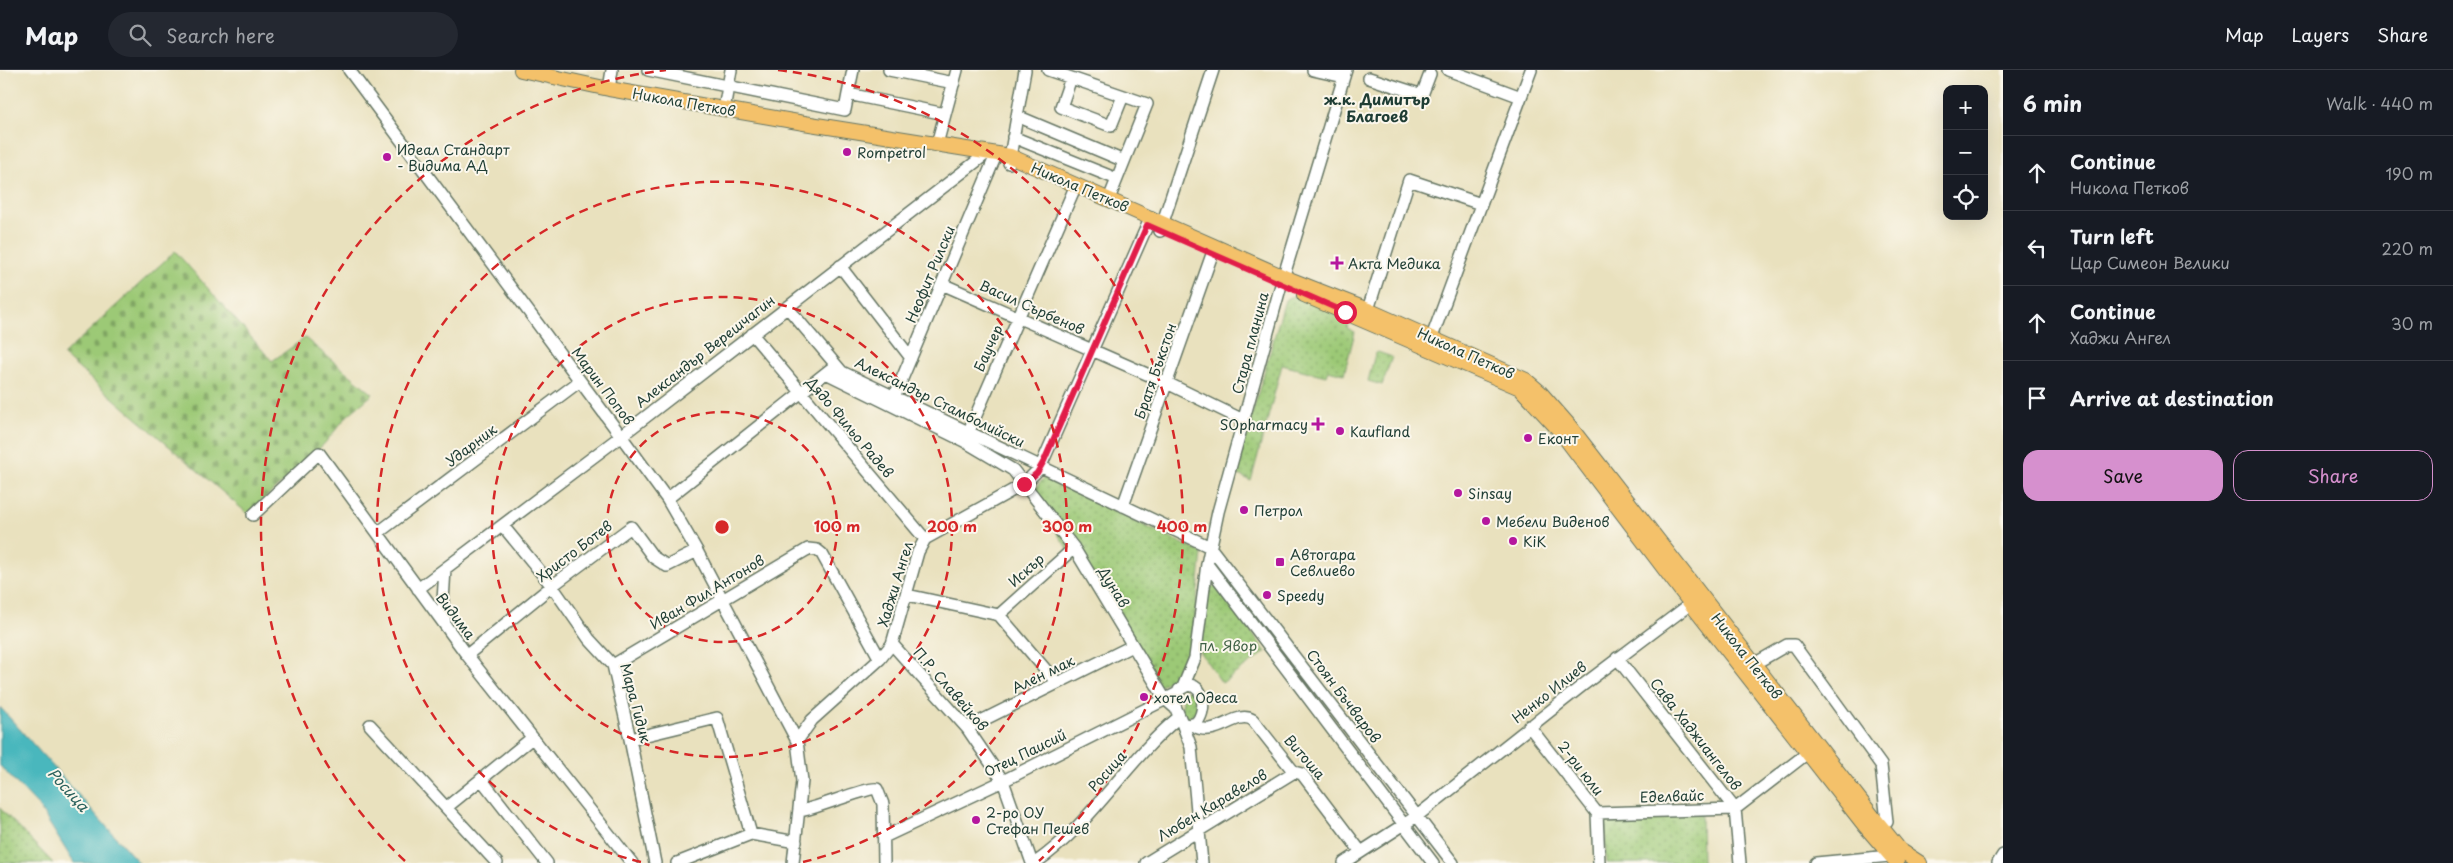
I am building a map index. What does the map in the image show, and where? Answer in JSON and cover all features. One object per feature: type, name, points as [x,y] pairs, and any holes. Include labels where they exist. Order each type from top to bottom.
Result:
[{"type":"main road","name":"Никола Петков","points":[[521,70],[609,89],[937,144],[1000,157],[1430,343],[1507,381],[1527,394],[1559,430],[1696,600],[1896,858],[1920,863]]},
{"type":"main road","name":"Никола Петков","points":[[1074,188],[1109,199],[1155,224]]},
{"type":"main road","name":"Никола Петков","points":[[1696,600],[1754,664],[1813,750],[1882,828],[1896,858]]},
{"type":"street","name":"Марин Попов","points":[[349,70],[667,499],[724,601],[797,741]]},
{"type":"street","points":[[609,89],[612,70]]},
{"type":"street","points":[[648,70],[845,110],[853,70]]},
{"type":"street","points":[[724,109],[731,70]]},
{"type":"street","points":[[889,70],[954,82]]},
{"type":"street","points":[[937,144],[958,70]]},
{"type":"street","name":"Неофит Рилски","points":[[893,402],[986,179],[1013,137],[1025,70]]},
{"type":"street","points":[[1048,70],[1147,104],[1109,199]]},
{"type":"street","points":[[1042,464],[1093,351],[1155,224],[1213,70]]},
{"type":"street","points":[[1448,70],[1521,97]]},
{"type":"street","points":[[1430,343],[1531,70]]},
{"type":"street","points":[[1320,71],[1345,73]]},
{"type":"street","points":[[1369,78],[1422,95],[1427,71]]},
{"type":"street","name":"Стара планина","points":[[1202,713],[1202,698],[1198,689],[1195,658],[1210,547],[1283,281],[1345,73]]},
{"type":"street","points":[[1071,78],[1061,107],[1111,126],[1124,96]]},
{"type":"street","points":[[848,94],[945,114]]},
{"type":"street","points":[[1017,116],[1124,161]]},
{"type":"street","points":[[1013,137],[1117,179]]},
{"type":"street","name":"Александър Верешчагин","points":[[418,589],[621,436],[967,168],[1000,157]]},
{"type":"street","points":[[967,168],[980,172],[986,179]]},
{"type":"street","points":[[1366,315],[1409,180],[1481,204]]},
{"type":"street","name":"Баучер","points":[[966,437],[1074,188]]},
{"type":"street","name":"Братя Бъкстон","points":[[1123,506],[1214,250]]},
{"type":"street","points":[[840,266],[911,358]]},
{"type":"street","name":"Васил Сърбенов","points":[[942,284],[1167,383],[1245,420]]},
{"type":"street","name":"Александър Стамболийски","points":[[787,307],[831,370],[842,372],[893,402],[966,437],[1042,464],[1123,506],[1210,547]]},
{"type":"street","name":"Дядо Фильо Радев","points":[[752,334],[925,539]]},
{"type":"street","points":[[667,499],[831,370]]},
{"type":"street","name":"Ударник","points":[[379,532],[580,381]]},
{"type":"street","name":"Александър Стамболийски","points":[[966,437],[1008,466],[1024,484]]},
{"type":"street","name":"Видима","points":[[253,515],[319,453],[379,532],[467,655],[632,863]]},
{"type":"street","name":"Хаджи Ангел","points":[[797,741],[812,720],[880,659],[892,644],[918,552],[925,539],[1024,484],[1042,464]]},
{"type":"street","name":"Дунав","points":[[1024,484],[1074,548],[1132,646],[1183,717]]},
{"type":"street","name":"Мара Гидик","points":[[503,526],[552,586],[589,639],[613,665],[655,863]]},
{"type":"street","name":"Христо Ботев","points":[[467,655],[552,586],[631,527],[653,557],[667,566],[697,551]]},
{"type":"street","name":"Стоян Бъчваров","points":[[1210,547],[1453,863]]},
{"type":"street","name":"Искър","points":[[999,614],[1074,548]]},
{"type":"street","name":"Иван Фил.Антонов","points":[[613,665],[724,601],[808,549],[817,550],[822,554],[880,659]]},
{"type":"street","points":[[1207,564],[1433,863]]},
{"type":"street","points":[[445,569],[443,601],[445,625]]},
{"type":"street","points":[[907,596],[999,614],[1057,684]]},
{"type":"street","name":"Ненко Илиев","points":[[1344,863],[1417,816],[1529,726],[1696,600]]},
{"type":"street","name":"П.Р. Славейков","points":[[892,644],[967,728],[1003,781],[1034,863]]},
{"type":"street","points":[[1754,664],[1786,645],[1794,645],[1881,765],[1887,822],[1882,828]]},
{"type":"street","name":"Ален мак","points":[[967,728],[1132,646]]},
{"type":"street","name":"Стара планина","points":[[1180,690],[1195,658]]},
{"type":"street","name":"Сава Хаджиангелов","points":[[1617,658],[1735,809],[1740,863]]},
{"type":"street","points":[[1180,690],[1194,686],[1198,689]]},
{"type":"street","name":"Отец Паисий","points":[[884,837],[1003,781],[1183,717],[1180,690]]},
{"type":"street","points":[[1202,863],[1191,747],[1183,717],[1202,713],[1210,729]]},
{"type":"street","name":"Витоша","points":[[1183,717],[1210,729],[1223,726],[1242,717],[1248,717],[1259,726],[1294,772],[1302,774],[1361,852]]},
{"type":"street","name":"Росица","points":[[1034,863],[1069,836],[1160,734],[1183,717]]},
{"type":"street","points":[[630,739],[717,718],[751,834]]},
{"type":"street","points":[[370,725],[497,863]]},
{"type":"street","name":"2-ри юли","points":[[1529,726],[1597,813],[1599,863]]},
{"type":"street","points":[[447,807],[532,738]]},
{"type":"street","points":[[794,863],[802,781],[797,741]]},
{"type":"street","points":[[1735,809],[1813,750]]},
{"type":"street","name":"Любен Каравелов","points":[[1146,863],[1294,772]]},
{"type":"street","points":[[481,779],[547,863]]},
{"type":"street","points":[[800,811],[822,807],[874,788],[880,794],[883,804],[884,863]]},
{"type":"street","name":"Еделвайс","points":[[1597,813],[1735,809]]},
{"type":"street","points":[[677,863],[751,834],[796,842]]},
{"type":"street","points":[[1998,863],[2003,855]]},
{"type":"street","points":[[1816,863],[1896,858]]},
{"type":"green space","points":[[175,251],[272,361],[305,338],[373,394],[347,416],[324,444],[248,514],[63,355]]},
{"type":"green space","points":[[1295,295],[1350,319],[1347,328],[1355,332],[1344,374],[1328,370],[1326,376],[1282,365],[1251,481],[1235,473],[1285,300]]},
{"type":"green space","points":[[1378,352],[1392,357],[1382,385],[1368,381],[1375,354]]},
{"type":"green space","points":[[1044,478],[1202,553],[1189,670],[1158,687],[1031,493]]},
{"type":"green space","name":"пл. Явор","points":[[1210,586],[1219,587],[1266,652],[1222,683],[1199,651]]},
{"type":"green space","points":[[1189,690],[1195,692],[1197,696],[1196,714],[1186,718],[1181,713],[1184,693]]},
{"type":"green space","points":[[0,808],[53,863],[0,863]]},
{"type":"green space","points":[[1701,812],[1702,863],[1606,863],[1605,815]]},
{"type":"water","points":[[0,707],[139,863],[74,863],[39,807],[0,766]]},
{"type":"place","name":"Rompetrol","points":[[847,152]]},
{"type":"place","name":"Идеал Стандарт - Видима АД","points":[[387,157]]},
{"type":"place","name":"Акта Медика","points":[[1337,263]]},
{"type":"place","name":"SOpharmacy","points":[[1318,424]]},
{"type":"place","name":"Kaufland","points":[[1340,431]]},
{"type":"place","name":"Еконт","points":[[1528,438]]},
{"type":"place","name":"Sinsay","points":[[1458,493]]},
{"type":"place","name":"Петрол","points":[[1244,510]]},
{"type":"place","name":"Мебели Виденов","points":[[1486,521]]},
{"type":"place","name":"KiK","points":[[1513,541]]},
{"type":"place","name":"Автогара Севлиево","points":[[1280,562]]},
{"type":"place","name":"Speedy","points":[[1267,595]]},
{"type":"place","name":"хотел Одеса","points":[[1144,697]]},
{"type":"place","name":"2-ро ОУ Стефан Пешев","points":[[976,820]]},
{"type":"district","name":"ж.к. Димитър Благоев","points":[[1377,106]]},
{"type":"route","points":[[1024,484],[1037,473],[1044,461],[1147,225],[1345,312]]}]
